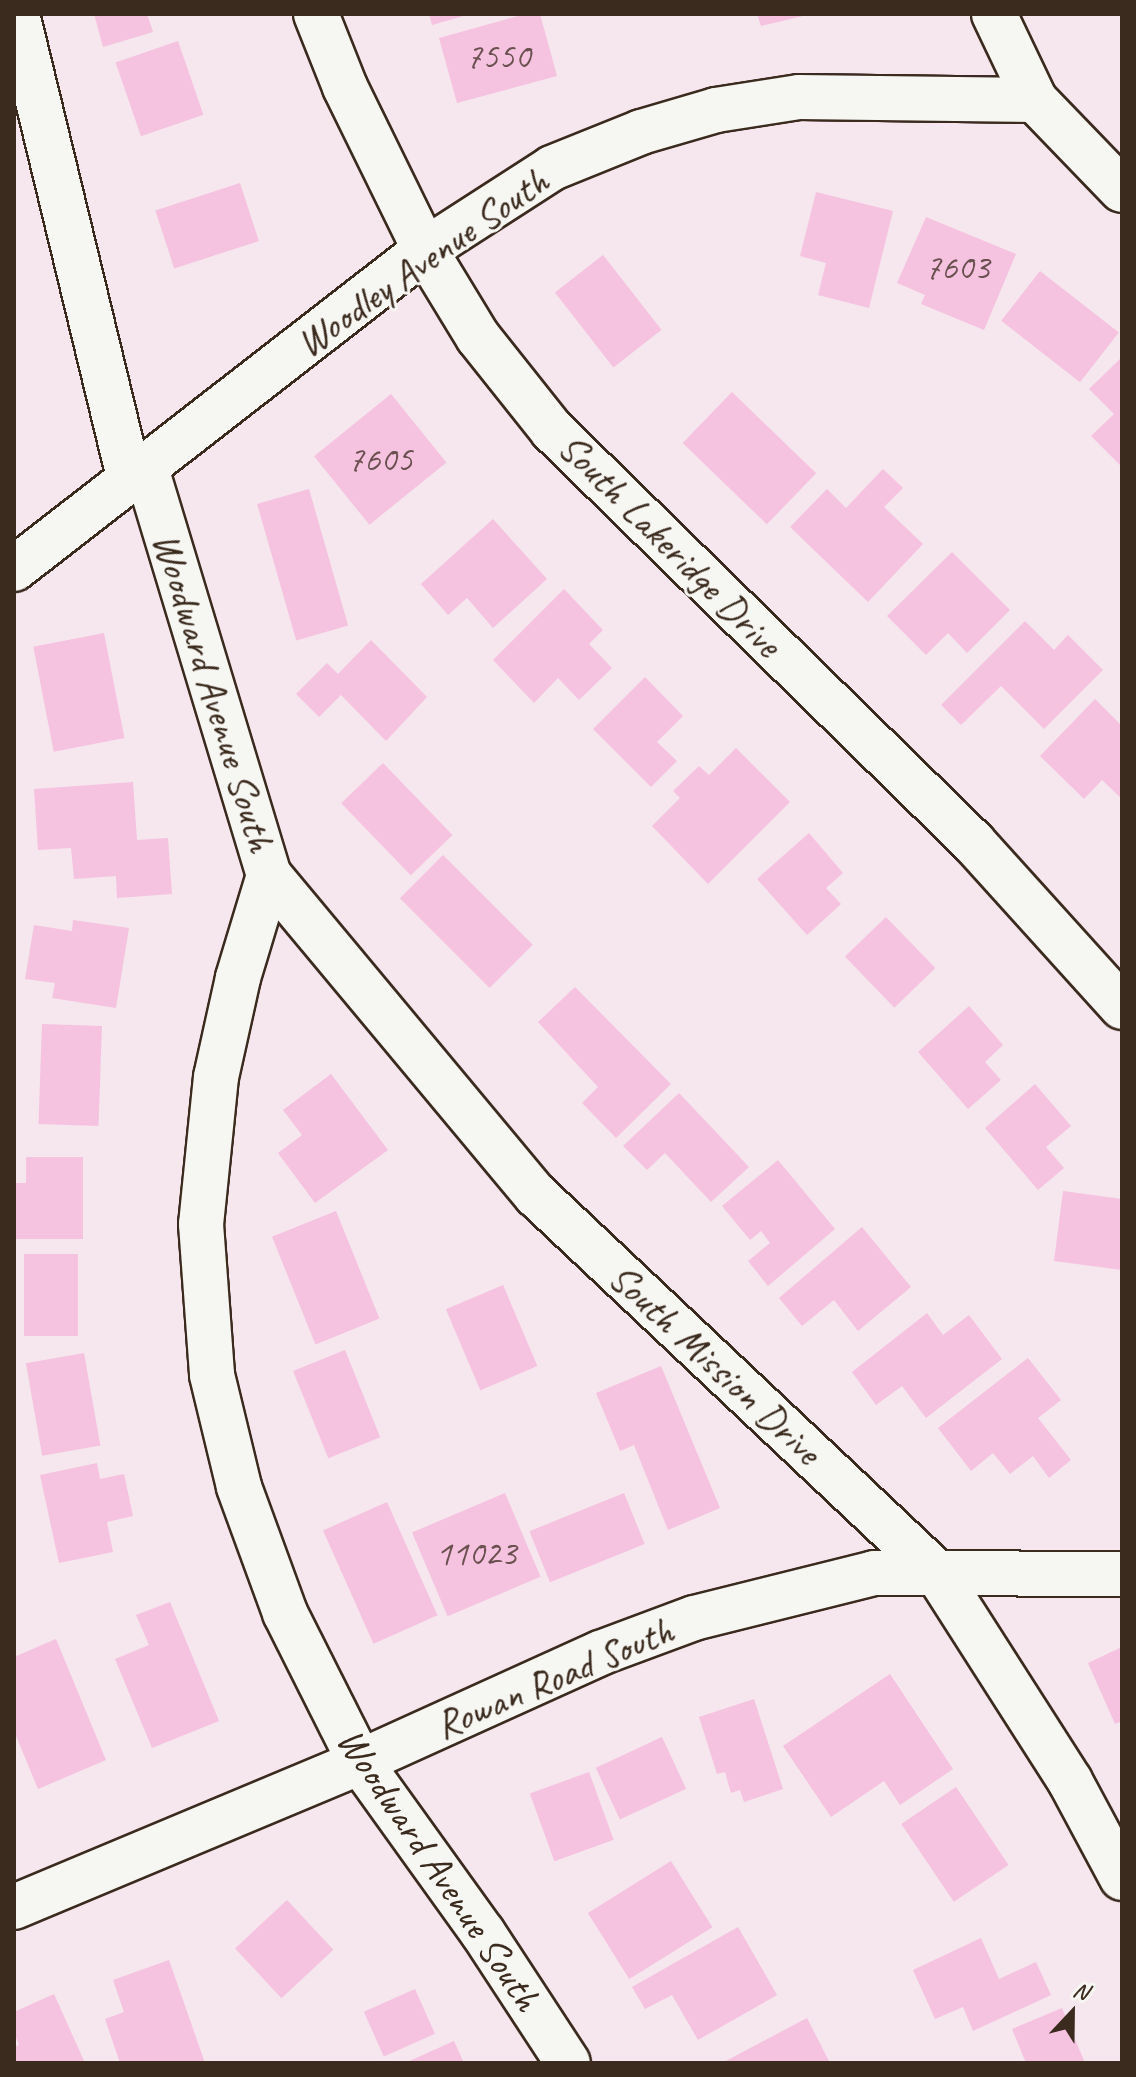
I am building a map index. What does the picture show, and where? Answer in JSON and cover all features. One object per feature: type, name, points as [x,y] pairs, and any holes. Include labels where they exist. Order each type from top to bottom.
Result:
[{"type":"street","name":"Woodward Avenue South","points":[[17,14],[138,474],[269,875],[238,978],[216,1077],[201,1224],[212,1375],[239,1487],[285,1613],[360,1762],[483,1933],[568,2063]]},
{"type":"street","name":"South Lakeridge Drive","points":[[316,14],[345,87],[425,250],[478,337],[552,430],[974,843],[1122,1007]]},
{"type":"street","points":[[994,14],[1035,100],[1122,190]]},
{"type":"street","name":"Woodley Avenue South","points":[[14,569],[425,250],[552,168],[641,132],[716,110],[799,97],[1035,100]]},
{"type":"street","name":"South Mission Drive","points":[[269,875],[536,1195],[937,1573],[1070,1781],[1122,1878]]},
{"type":"street","name":"Rowan Road South","points":[[14,1907],[360,1762],[600,1653],[694,1618],[874,1573],[1122,1574]]},
{"type":"building","points":[[94,14],[147,14],[153,32],[103,47]]},
{"type":"building","points":[[429,14],[467,14],[467,15],[432,25]]},
{"type":"building","points":[[525,14],[540,14],[557,76],[457,103],[439,38]]},
{"type":"building","points":[[757,14],[807,14],[807,15],[761,26]]},
{"type":"building","points":[[178,41],[203,115],[141,136],[116,62]]},
{"type":"building","points":[[240,183],[259,241],[174,269],[155,211]]},
{"type":"building","points":[[816,192],[893,211],[869,308],[818,295],[826,263],[800,256]]},
{"type":"building","points":[[926,217],[1016,254],[984,330],[921,304],[925,295],[897,283]]},
{"type":"building","points":[[603,255],[661,330],[613,367],[555,293]]},
{"type":"building","points":[[1040,271],[1119,333],[1080,382],[1001,321]]},
{"type":"building","points":[[1122,357],[1122,467],[1091,436],[1114,414],[1089,389]]},
{"type":"building","points":[[732,392],[816,473],[767,524],[683,443]]},
{"type":"building","points":[[391,394],[446,462],[369,525],[314,456]]},
{"type":"building","points":[[883,469],[903,488],[884,507],[923,544],[868,602],[790,527],[827,489],[846,508]]},
{"type":"building","points":[[309,489],[348,625],[296,640],[257,504]]},
{"type":"building","points":[[493,519],[547,579],[493,628],[467,598],[448,615],[421,584]]},
{"type":"building","points":[[952,552],[1010,610],[967,653],[948,633],[926,655],[887,616]]},
{"type":"building","points":[[564,589],[603,630],[589,644],[612,668],[579,700],[558,678],[534,703],[493,660]]},
{"type":"building","points":[[1025,621],[1054,650],[1068,635],[1103,670],[1044,729],[1001,686],[961,725],[941,705]]},
{"type":"building","points":[[104,633],[124,738],[54,752],[33,647]]},
{"type":"building","points":[[371,640],[427,697],[386,741],[341,695],[319,717],[296,694],[327,663],[338,674]]},
{"type":"building","points":[[645,677],[683,716],[657,742],[677,761],[651,787],[593,729]]},
{"type":"building","points":[[1095,699],[1122,726],[1122,799],[1102,780],[1084,799],[1040,756]]},
{"type":"building","points":[[736,748],[790,802],[708,884],[652,826],[680,798],[673,791],[699,766],[709,775]]},
{"type":"building","points":[[383,763],[452,835],[411,875],[341,803]]},
{"type":"building","points":[[133,782],[137,840],[168,838],[172,894],[117,898],[116,876],[74,879],[71,848],[38,850],[34,789]]},
{"type":"building","points":[[809,833],[843,873],[826,888],[841,904],[807,935],[757,879]]},
{"type":"building","points":[[443,855],[533,945],[490,988],[400,898]]},
{"type":"building","points":[[886,917],[935,968],[894,1008],[845,957]]},
{"type":"building","points":[[73,920],[129,928],[116,1008],[52,998],[55,983],[25,979],[34,925],[72,931]]},
{"type":"building","points":[[575,987],[671,1084],[616,1138],[582,1103],[598,1087],[538,1022]]},
{"type":"building","points":[[969,1006],[1003,1045],[985,1062],[1001,1080],[968,1109],[918,1052]]},
{"type":"building","points":[[42,1024],[102,1026],[98,1126],[39,1124]]},
{"type":"building","points":[[331,1074],[388,1150],[315,1203],[278,1153],[302,1135],[283,1110]]},
{"type":"building","points":[[1035,1084],[1071,1126],[1046,1147],[1064,1168],[1038,1190],[985,1128]]},
{"type":"building","points":[[679,1093],[749,1167],[711,1202],[665,1153],[647,1170],[623,1146]]},
{"type":"building","points":[[26,1157],[83,1157],[83,1239],[14,1239],[14,1183],[26,1183]]},
{"type":"building","points":[[778,1160],[835,1229],[768,1286],[748,1261],[770,1243],[761,1231],[750,1240],[722,1206]]},
{"type":"building","points":[[1063,1191],[1122,1199],[1122,1270],[1054,1261]]},
{"type":"building","points":[[336,1211],[379,1319],[315,1344],[272,1237]]},
{"type":"building","points":[[862,1227],[911,1287],[858,1331],[834,1300],[802,1326],[779,1298]]},
{"type":"building","points":[[24,1254],[78,1254],[78,1336],[24,1336]]},
{"type":"building","points":[[503,1285],[537,1366],[480,1390],[446,1309]]},
{"type":"building","points":[[927,1313],[943,1335],[969,1315],[1002,1359],[926,1418],[902,1386],[876,1405],[852,1372]]},
{"type":"building","points":[[345,1350],[380,1437],[328,1458],[293,1371]]},
{"type":"building","points":[[84,1353],[100,1446],[42,1456],[26,1363]]},
{"type":"building","points":[[1028,1358],[1061,1400],[1038,1418],[1071,1460],[1049,1478],[1033,1456],[1010,1474],[993,1453],[971,1471],[938,1428]]},
{"type":"building","points":[[661,1366],[720,1508],[668,1530],[634,1445],[620,1451],[596,1393]]},
{"type":"building","points":[[97,1463],[100,1479],[124,1474],[133,1516],[107,1522],[113,1552],[59,1563],[40,1475]]},
{"type":"building","points":[[505,1493],[541,1577],[448,1616],[412,1532]]},
{"type":"building","points":[[624,1493],[645,1544],[550,1582],[529,1531]]},
{"type":"building","points":[[387,1502],[437,1615],[373,1644],[323,1530]]},
{"type":"building","points":[[170,1602],[219,1721],[152,1748],[115,1659],[149,1645],[136,1615]]},
{"type":"building","points":[[56,1639],[106,1760],[38,1789],[14,1731],[14,1657]]},
{"type":"building","points":[[1122,1647],[1122,1721],[1115,1724],[1088,1663]]},
{"type":"building","points":[[890,1674],[953,1769],[900,1805],[884,1781],[831,1817],[783,1746]]},
{"type":"building","points":[[754,1699],[783,1789],[744,1802],[740,1790],[731,1793],[725,1772],[717,1774],[699,1717]]},
{"type":"building","points":[[662,1737],[686,1789],[620,1820],[596,1768]]},
{"type":"building","points":[[589,1772],[614,1840],[554,1861],[530,1794]]},
{"type":"building","points":[[956,1787],[1009,1865],[954,1902],[901,1824]]},
{"type":"building","points":[[671,1861],[712,1927],[629,1979],[588,1913]]},
{"type":"building","points":[[287,1900],[333,1950],[281,1998],[235,1948]]},
{"type":"building","points":[[738,1927],[777,1995],[698,2040],[672,1995],[645,2009],[632,1987]]},
{"type":"building","points":[[981,1938],[999,1979],[1036,1962],[1051,1995],[973,2031],[963,2007],[935,2019],[913,1970]]},
{"type":"building","points":[[169,1960],[205,2063],[120,2063],[105,2019],[124,2012],[113,1980]]},
{"type":"building","points":[[415,1989],[435,2034],[384,2057],[364,2012]]},
{"type":"building","points":[[54,1994],[85,2063],[14,2063],[14,2047],[19,2045],[14,2033],[14,2012]]},
{"type":"building","points":[[1062,2008],[1085,2063],[1026,2063],[1012,2029]]},
{"type":"building","points":[[807,2018],[830,2063],[722,2063]]},
{"type":"building","points":[[454,2041],[464,2063],[405,2063]]}]
